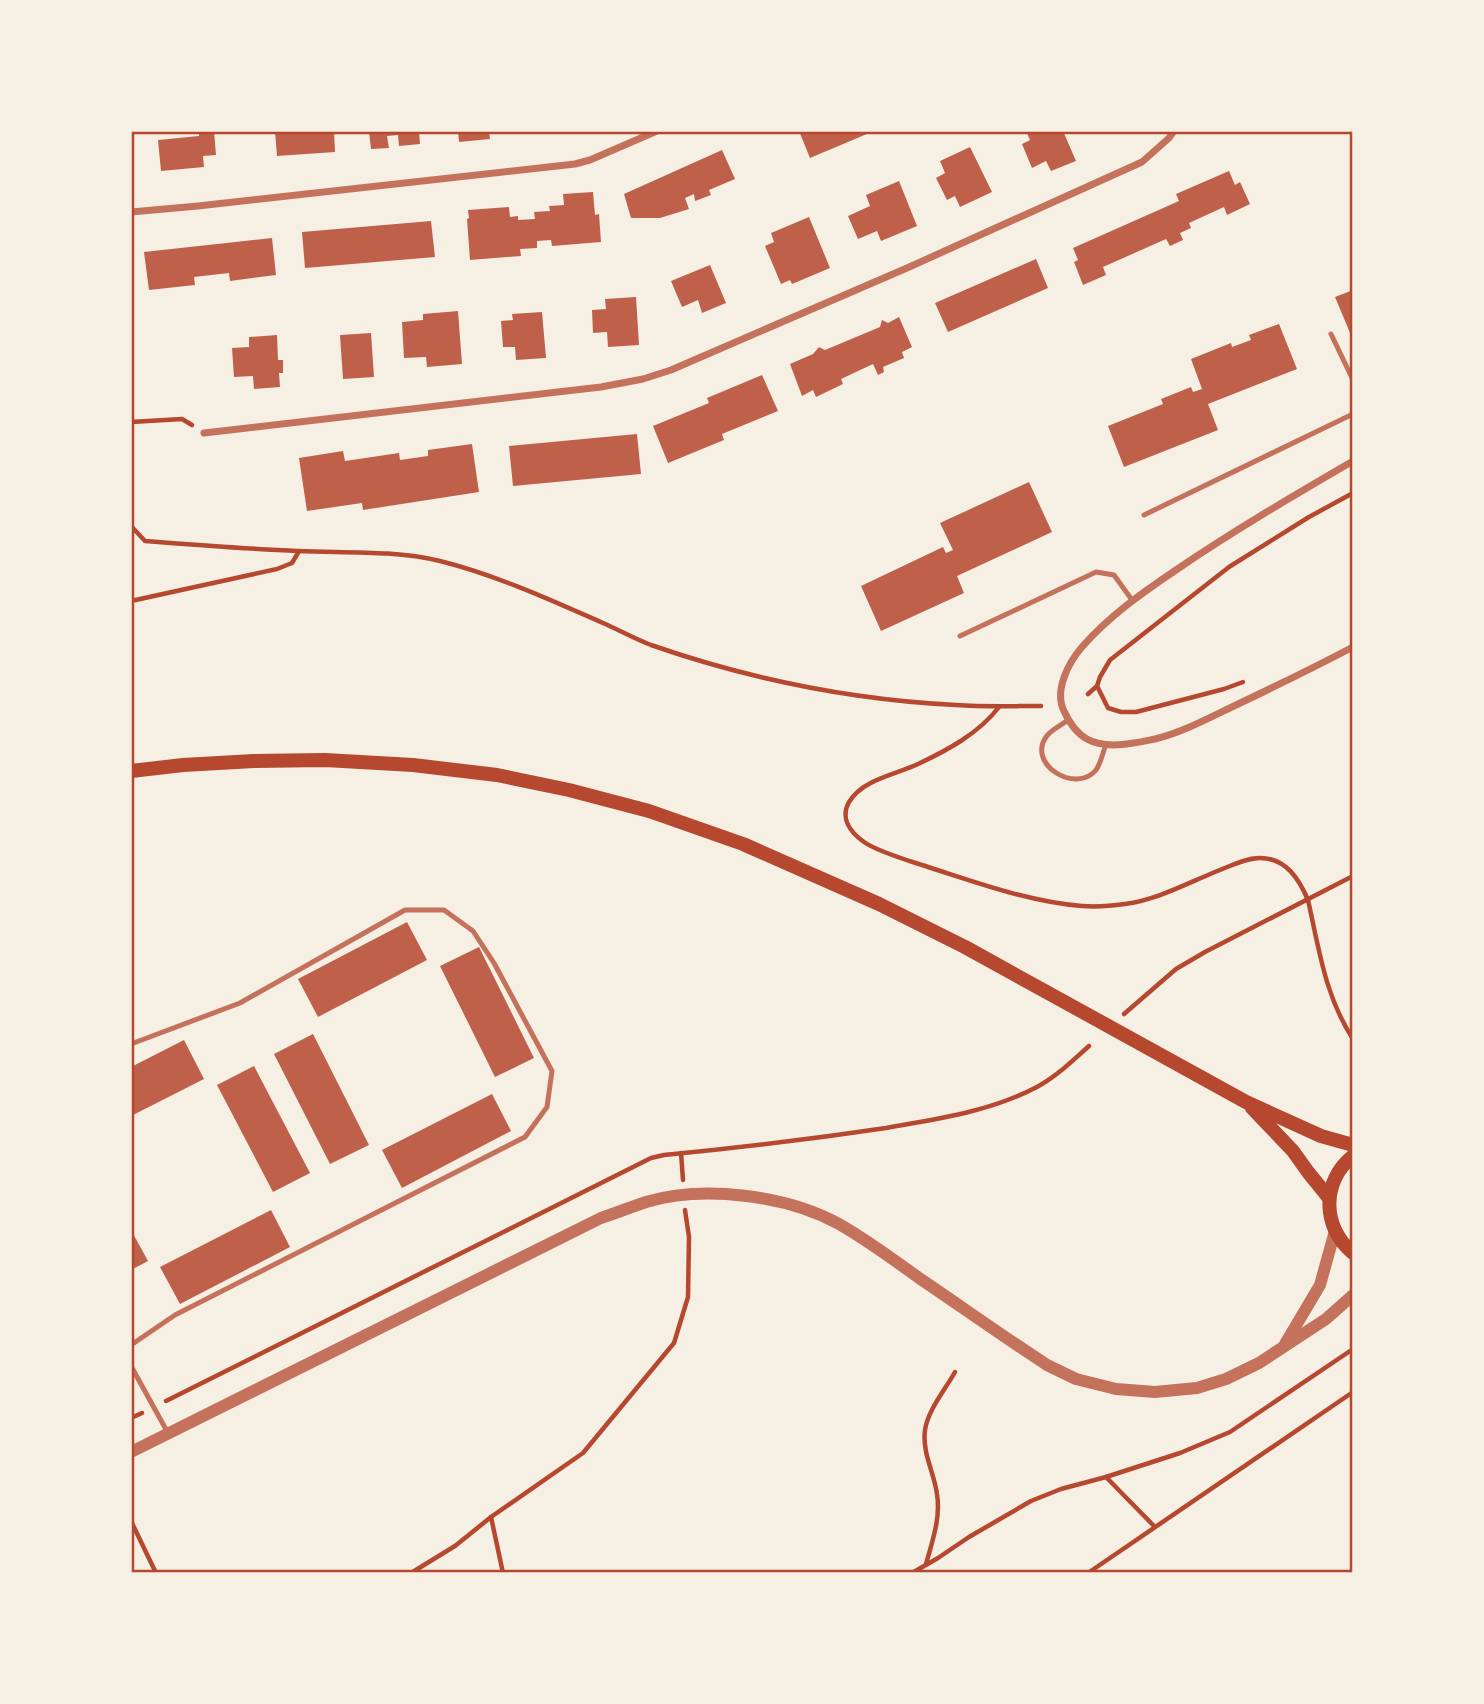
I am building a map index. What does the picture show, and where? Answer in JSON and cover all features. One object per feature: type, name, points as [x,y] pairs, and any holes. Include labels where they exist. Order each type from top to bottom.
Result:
[{"type":"main road","points":[[131,771],[183,765],[266,761],[325,760],[413,765],[497,775],[649,811],[743,844],[892,910],[965,947],[1246,1102],[1321,1136],[1353,1145]]},
{"type":"main road","points":[[1246,1102],[1293,1151],[1329,1198]]},
{"type":"main road","points":[[1353,1156],[1338,1172],[1329,1198],[1335,1231],[1353,1252]]},
{"type":"street","points":[[131,212],[575,164],[656,131]]},
{"type":"street","points":[[204,433],[601,387],[643,379],[671,370],[882,279],[1142,162],[1174,131]]},
{"type":"street","points":[[1353,461],[1222,539],[1132,600],[1081,648],[1072,661],[1061,688],[1061,705],[1068,720],[1087,739],[1119,744],[1157,738],[1206,720],[1353,647]]},
{"type":"street","points":[[131,1452],[601,1219],[648,1202],[683,1196],[760,1197],[798,1206],[838,1224],[879,1250],[1047,1365],[1076,1379],[1116,1389],[1155,1392],[1197,1388],[1226,1379],[1259,1363],[1326,1319],[1353,1295]]},
{"type":"street","points":[[1283,1347],[1321,1285],[1335,1231]]},
{"type":"lane","points":[[1331,334],[1353,380]]},
{"type":"lane","points":[[1144,515],[1353,414]]},
{"type":"lane","points":[[960,636],[1096,572],[1114,575],[1132,600]]},
{"type":"lane","points":[[1068,720],[1046,736],[1043,745],[1043,755],[1054,772],[1064,778],[1090,775],[1097,769],[1106,744]]},
{"type":"lane","points":[[131,1044],[240,1003],[405,910],[444,910],[473,931],[494,962],[552,1071],[547,1107],[526,1137],[175,1315],[131,1345]]},
{"type":"lane","points":[[131,1366],[168,1433]]},
{"type":"path","points":[[131,422],[182,419],[204,433]]},
{"type":"path","points":[[1088,694],[1097,687],[1110,660],[1229,567],[1353,493]]},
{"type":"path","points":[[131,526],[145,541],[299,551],[402,554],[441,561],[551,600],[648,644],[719,666],[827,691],[945,704],[1041,706]]},
{"type":"path","points":[[131,601],[277,569],[292,563],[299,551]]},
{"type":"path","points":[[1097,687],[1108,708],[1121,712],[1136,712],[1249,680]]},
{"type":"path","points":[[1000,706],[988,721],[946,750],[860,789],[850,802],[845,815],[849,829],[864,842],[905,859],[1042,900],[1084,906],[1126,904],[1160,895],[1236,863],[1259,858],[1278,861],[1294,873],[1308,900],[1329,991],[1339,1017],[1353,1039]]},
{"type":"path","points":[[1120,1017],[1176,970],[1205,952],[1353,876]]},
{"type":"path","points":[[411,1573],[455,1546],[491,1517],[583,1453],[674,1343],[688,1297],[689,1237],[681,1153]]},
{"type":"path","points":[[912,1573],[969,1536],[1031,1501],[1060,1489],[1180,1453],[1230,1432],[1353,1349]]},
{"type":"path","points":[[926,1565],[938,1517],[938,1496],[926,1457],[925,1429],[955,1372]]},
{"type":"path","points":[[1088,1573],[1353,1392]]},
{"type":"path","points":[[1106,1477],[1154,1526]]},
{"type":"path","points":[[491,1517],[503,1573]]},
{"type":"path","points":[[131,1521],[156,1573]]},
{"type":"building","points":[[199,131],[214,131],[216,155],[203,156],[204,167],[161,171],[158,140],[199,136]]},
{"type":"building","points":[[275,131],[334,131],[335,152],[277,156]]},
{"type":"building","points":[[369,131],[419,131],[420,144],[399,146],[398,135],[387,136],[389,148],[371,149]]},
{"type":"building","points":[[458,131],[489,131],[490,139],[459,142]]},
{"type":"building","points":[[799,131],[874,131],[810,158]]},
{"type":"building","points":[[1026,131],[1063,131],[1076,161],[1051,171],[1046,161],[1032,168],[1022,144],[1030,140]]},
{"type":"building","points":[[970,147],[992,192],[960,207],[955,196],[947,200],[936,178],[945,173],[940,161]]},
{"type":"building","points":[[722,150],[735,179],[709,190],[711,195],[695,201],[694,194],[685,198],[689,209],[660,218],[631,218],[624,194]]},
{"type":"building","points":[[1229,171],[1235,185],[1240,182],[1250,204],[1227,215],[1224,207],[1189,223],[1191,228],[1180,233],[1183,240],[1170,246],[1166,239],[1103,267],[1106,275],[1083,285],[1074,262],[1078,260],[1073,248],[1179,201],[1176,194]]},
{"type":"building","points":[[899,181],[917,226],[881,241],[877,231],[858,239],[848,216],[870,206],[866,195]]},
{"type":"building","points":[[593,192],[595,215],[599,214],[601,242],[552,246],[551,240],[537,241],[537,248],[520,249],[521,256],[470,260],[468,210],[509,207],[510,217],[518,216],[518,220],[535,219],[534,212],[550,211],[549,206],[564,205],[563,194]]},
{"type":"building","points":[[809,217],[830,268],[792,284],[790,280],[781,284],[765,246],[774,242],[771,233]]},
{"type":"building","points":[[431,221],[435,257],[305,268],[302,232]]},
{"type":"building","points":[[272,238],[276,275],[230,281],[229,273],[194,277],[195,285],[149,290],[144,252]]},
{"type":"building","points":[[1036,259],[1048,288],[948,332],[935,303]]},
{"type":"building","points":[[710,265],[726,303],[702,313],[698,300],[682,307],[671,281]]},
{"type":"building","points":[[1353,290],[1353,340],[1335,297]]},
{"type":"building","points":[[636,297],[639,345],[608,347],[607,332],[593,333],[592,310],[606,309],[605,299]]},
{"type":"building","points":[[458,311],[462,364],[427,367],[426,357],[404,358],[402,322],[423,320],[423,314]]},
{"type":"building","points":[[542,312],[546,358],[516,360],[515,347],[503,347],[501,321],[513,320],[512,314]]},
{"type":"building","points":[[899,317],[912,347],[902,352],[904,358],[883,367],[884,372],[878,375],[873,364],[841,379],[843,384],[816,397],[813,390],[802,396],[790,364],[813,354],[819,347],[825,350],[880,327],[882,320],[888,323]]},
{"type":"building","points":[[1279,324],[1297,369],[1208,404],[1218,430],[1124,467],[1108,426],[1163,404],[1161,399],[1191,387],[1193,392],[1202,389],[1191,359],[1231,343],[1232,347],[1251,340],[1249,335]]},
{"type":"building","points":[[371,333],[374,377],[343,379],[340,335]]},
{"type":"building","points":[[277,335],[278,360],[283,360],[283,373],[279,373],[280,387],[254,389],[253,376],[234,377],[232,348],[249,347],[249,337]]},
{"type":"building","points":[[762,375],[778,411],[722,434],[724,440],[668,463],[653,426],[709,403],[707,398]]},
{"type":"building","points":[[637,434],[641,474],[513,486],[509,446]]},
{"type":"building","points":[[472,444],[479,492],[363,510],[362,503],[307,511],[299,458],[343,451],[345,461],[399,453],[400,460],[428,456],[428,450]]},
{"type":"building","points":[[1029,482],[1052,532],[957,576],[964,593],[881,631],[861,586],[943,547],[946,553],[953,550],[940,523]]},
{"type":"building","points":[[407,922],[427,960],[318,1017],[298,979]]},
{"type":"building","points":[[479,947],[534,1058],[495,1077],[440,966]]},
{"type":"building","points":[[313,1034],[369,1145],[330,1164],[274,1054]]},
{"type":"building","points":[[184,1040],[204,1079],[131,1116],[131,1067]]},
{"type":"building","points":[[254,1066],[310,1173],[273,1192],[217,1085]]},
{"type":"building","points":[[492,1094],[511,1131],[402,1188],[382,1150]]},
{"type":"building","points":[[271,1210],[290,1247],[180,1304],[160,1267]]},
{"type":"building","points":[[131,1230],[148,1261],[131,1270]]}]
